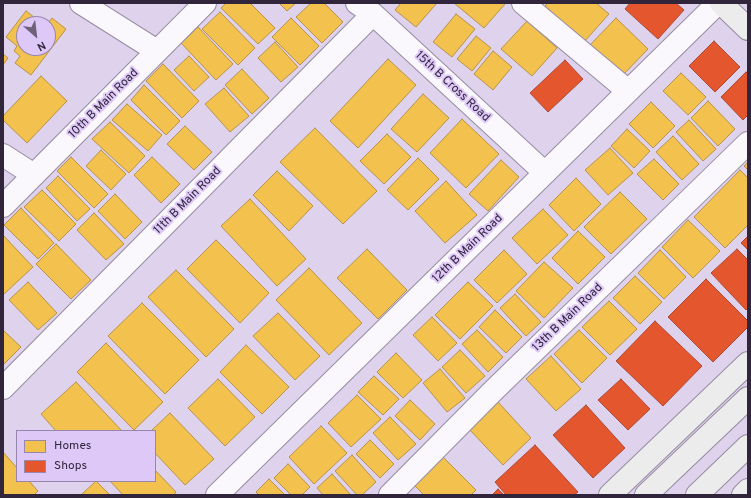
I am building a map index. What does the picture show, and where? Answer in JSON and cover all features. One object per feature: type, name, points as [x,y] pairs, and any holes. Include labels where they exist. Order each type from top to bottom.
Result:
[{"type":"main road","points":[[720,3],[748,29]]},
{"type":"main road","points":[[610,495],[748,363]]},
{"type":"main road","points":[[646,495],[748,398]]},
{"type":"main road","points":[[697,495],[748,446]]},
{"type":"main road","points":[[743,495],[748,490]]},
{"type":"street","points":[[81,3],[157,51]]},
{"type":"street","name":"10th B Main Road","points":[[3,206],[205,3]]},
{"type":"street","points":[[523,3],[628,91]]},
{"type":"street","name":"12th B Main Road","points":[[217,495],[628,91],[720,3]]},
{"type":"street","name":"15th B Cross Road","points":[[365,8],[545,173]]},
{"type":"street","name":"11th B Main Road","points":[[3,388],[365,8]]},
{"type":"street","name":"13th B Main Road","points":[[390,495],[492,392],[748,143]]},
{"type":"street","points":[[3,155],[34,175]]},
{"type":"building: Homes","points":[[226,3],[250,3],[275,28],[258,44],[221,8]]},
{"type":"building: Homes","points":[[279,3],[296,3],[287,11]]},
{"type":"building: Homes","points":[[311,3],[324,3],[343,22],[322,43],[296,17]]},
{"type":"building: Homes","points":[[401,3],[437,3],[416,27],[395,10]]},
{"type":"building: Homes","points":[[454,3],[504,3],[505,4],[484,28]]},
{"type":"building: Homes","points":[[548,3],[596,3],[609,14],[584,42],[545,6]]},
{"type":"building: Homes","points":[[26,11],[33,16],[22,16]]},
{"type":"building: Homes","points":[[220,12],[255,48],[238,65],[202,29]]},
{"type":"building: Homes","points":[[456,14],[475,29],[452,57],[433,42]]},
{"type":"building: Homes","points":[[291,18],[319,46],[300,65],[272,37]]},
{"type":"building: Homes","points":[[616,18],[648,49],[622,76],[589,46]]},
{"type":"building: Homes","points":[[56,21],[66,29],[56,42]]},
{"type":"building: Homes","points":[[527,21],[557,48],[532,76],[501,49]]},
{"type":"building: Homes","points":[[16,24],[16,45],[6,37]]},
{"type":"building: Homes","points":[[198,27],[233,64],[216,80],[181,43]]},
{"type":"building: Homes","points":[[476,36],[491,48],[472,71],[457,59]]},
{"type":"building: Homes","points":[[275,42],[298,67],[281,82],[258,58]]},
{"type":"building: Homes","points":[[493,51],[512,67],[493,90],[474,74]]},
{"type":"building: Homes","points":[[3,54],[8,58],[3,65]]},
{"type":"building: Homes","points":[[20,56],[45,56],[31,75],[15,63]]},
{"type":"building: Homes","points":[[189,56],[209,77],[194,91],[174,70]]},
{"type":"building: Homes","points":[[388,59],[416,85],[358,148],[330,121]]},
{"type":"building: Homes","points":[[163,64],[199,101],[182,118],[146,81]]},
{"type":"building: Homes","points":[[242,69],[269,98],[252,114],[225,85]]},
{"type":"building: Homes","points":[[681,73],[706,97],[688,115],[663,91]]},
{"type":"building: Homes","points":[[41,76],[67,101],[27,143],[3,120],[3,116]]},
{"type":"building: Homes","points":[[144,85],[180,121],[166,135],[131,100]]},
{"type":"building: Homes","points":[[224,88],[249,116],[230,132],[205,104]]},
{"type":"building: Homes","points":[[423,94],[449,118],[417,152],[391,129]]},
{"type":"building: Homes","points":[[708,101],[735,129],[718,146],[691,118]]},
{"type":"building: Homes","points":[[651,102],[675,126],[653,148],[629,124]]},
{"type":"building: Homes","points":[[127,104],[162,135],[148,151],[112,120]]},
{"type":"building: Homes","points":[[462,119],[499,154],[466,188],[430,153]]},
{"type":"building: Homes","points":[[689,120],[716,149],[703,161],[676,132]]},
{"type":"building: Homes","points":[[110,122],[145,156],[129,173],[92,139]]},
{"type":"building: Homes","points":[[185,126],[212,152],[194,170],[167,144]]},
{"type":"building: Homes","points":[[315,128],[377,191],[343,224],[280,162]]},
{"type":"building: Homes","points":[[627,129],[650,151],[634,168],[611,146]]},
{"type":"building: Homes","points":[[387,134],[411,157],[384,184],[360,161]]},
{"type":"building: Homes","points":[[673,136],[699,164],[682,180],[656,152]]},
{"type":"building: Homes","points":[[610,148],[633,173],[608,195],[585,170]]},
{"type":"building: Homes","points":[[101,150],[126,174],[111,190],[86,166]]},
{"type":"building: Homes","points":[[71,157],[108,194],[94,208],[57,171]]},
{"type":"building: Homes","points":[[152,157],[180,184],[161,203],[134,175]]},
{"type":"building: Homes","points":[[418,158],[439,179],[408,210],[387,190]]},
{"type":"building: Homes","points":[[654,159],[679,184],[663,200],[637,174]]},
{"type":"building: Homes","points":[[501,160],[519,177],[488,211],[469,194]]},
{"type":"building: Homes","points":[[748,162],[748,170],[744,166]]},
{"type":"building: Homes","points":[[740,170],[748,178],[748,225],[725,248],[694,217]]},
{"type":"building: Homes","points":[[277,171],[313,206],[289,231],[253,195]]},
{"type":"building: Homes","points":[[58,176],[90,209],[77,221],[46,188]]},
{"type":"building: Homes","points":[[576,178],[601,204],[574,231],[549,205]]},
{"type":"building: Homes","points":[[446,181],[477,215],[445,243],[415,211]]},
{"type":"building: Homes","points":[[42,190],[76,224],[59,241],[24,207]]},
{"type":"building: Homes","points":[[620,192],[647,219],[611,254],[584,227]]},
{"type":"building: Homes","points":[[115,194],[142,222],[125,239],[98,211]]},
{"type":"building: Homes","points":[[250,199],[306,259],[277,286],[221,226]]},
{"type":"building: Homes","points":[[21,208],[54,243],[38,259],[4,225]]},
{"type":"building: Homes","points":[[543,209],[568,235],[537,264],[512,238]]},
{"type":"building: Homes","points":[[94,213],[124,244],[106,260],[77,230]]},
{"type":"building: Homes","points":[[688,220],[720,251],[693,278],[662,247]]},
{"type":"building: Homes","points":[[578,231],[605,257],[578,284],[552,258]]},
{"type":"building: Homes","points":[[3,235],[33,267],[3,295]]},
{"type":"building: Homes","points":[[216,240],[269,293],[240,323],[187,269]]},
{"type":"building: Homes","points":[[56,244],[91,280],[71,299],[36,264]]},
{"type":"building: Homes","points":[[367,249],[407,290],[378,319],[337,278]]},
{"type":"building: Homes","points":[[504,250],[527,274],[497,303],[474,280]]},
{"type":"building: Homes","points":[[660,250],[686,277],[664,299],[638,273]]},
{"type":"building: Homes","points":[[544,262],[573,288],[544,318],[516,291]]},
{"type":"building: Homes","points":[[309,268],[362,323],[329,355],[276,300]]},
{"type":"building: Homes","points":[[176,270],[234,329],[206,357],[148,297]]},
{"type":"building: Homes","points":[[635,276],[662,302],[640,324],[613,298]]},
{"type":"building: Homes","points":[[28,282],[57,313],[38,330],[9,300]]},
{"type":"building: Homes","points":[[468,282],[493,306],[460,339],[435,315]]},
{"type":"building: Homes","points":[[515,294],[541,322],[526,336],[500,308]]},
{"type":"building: Homes","points":[[609,301],[637,329],[610,355],[582,327]]},
{"type":"building: Homes","points":[[142,303],[199,360],[165,394],[108,336]]},
{"type":"building: Homes","points":[[495,310],[522,337],[506,353],[479,327]]},
{"type":"building: Homes","points":[[278,313],[320,356],[295,380],[253,336]]},
{"type":"building: Homes","points":[[432,317],[457,343],[438,361],[413,335]]},
{"type":"building: Homes","points":[[3,330],[21,347],[3,365]]},
{"type":"building: Homes","points":[[477,330],[503,357],[488,372],[462,344]]},
{"type":"building: Homes","points":[[579,330],[607,358],[582,383],[554,354]]},
{"type":"building: Homes","points":[[106,343],[163,402],[134,430],[77,372]]},
{"type":"building: Homes","points":[[246,345],[289,387],[262,414],[220,372]]},
{"type":"building: Homes","points":[[460,350],[485,376],[466,393],[442,367]]},
{"type":"building: Homes","points":[[396,353],[422,380],[403,398],[377,372]]},
{"type":"building: Homes","points":[[551,356],[581,389],[556,411],[526,379]]},
{"type":"building: Homes","points":[[440,369],[465,398],[447,412],[423,383]]},
{"type":"building: Homes","points":[[374,376],[399,399],[383,415],[358,392]]},
{"type":"building: Homes","points":[[218,379],[255,417],[225,446],[188,408]]},
{"type":"building: Homes","points":[[76,382],[121,430],[55,430],[41,414]]},
{"type":"building: Homes","points":[[357,395],[381,419],[351,447],[328,423]]},
{"type":"building: Homes","points":[[410,400],[435,424],[420,440],[395,416]]},
{"type":"building: Homes","points":[[498,402],[531,438],[503,465],[469,429]]},
{"type":"building: Homes","points":[[170,413],[214,459],[185,485],[156,454],[156,430],[152,430]]},
{"type":"building: Homes","points":[[390,417],[416,444],[398,460],[373,433]]},
{"type":"building: Homes","points":[[321,426],[347,453],[314,484],[289,457]]},
{"type":"building: Homes","points":[[370,440],[394,464],[380,478],[356,454]]},
{"type":"building: Homes","points":[[3,452],[16,467],[16,482],[30,482],[38,491],[34,495],[3,495]]},
{"type":"building: Homes","points":[[352,455],[376,482],[362,495],[357,495],[335,471]]},
{"type":"building: Homes","points":[[443,457],[476,490],[471,495],[424,495],[414,485]]},
{"type":"building: Homes","points":[[288,464],[310,487],[302,495],[291,495],[274,478]]},
{"type":"building: Homes","points":[[156,471],[176,492],[174,495],[123,495],[111,482],[156,482]]},
{"type":"building: Homes","points":[[332,474],[351,495],[323,495],[317,488]]},
{"type":"building: Homes","points":[[269,479],[285,495],[259,495],[256,492]]},
{"type":"building: Homes","points":[[95,482],[97,482],[110,495],[81,495]]},
{"type":"building: Shops","points":[[630,3],[676,3],[684,10],[658,39],[625,9]]},
{"type":"building: Shops","points":[[714,41],[740,67],[715,92],[689,66]]},
{"type":"building: Shops","points":[[565,60],[583,79],[548,112],[530,93]]},
{"type":"building: Shops","points":[[746,72],[748,74],[748,115],[743,120],[721,97]]},
{"type":"building: Shops","points":[[748,236],[748,250],[741,243]]},
{"type":"building: Shops","points":[[737,249],[748,260],[748,308],[746,310],[711,273]]},
{"type":"building: Shops","points":[[706,279],[748,321],[748,327],[713,362],[668,317]]},
{"type":"building: Shops","points":[[655,321],[702,366],[663,406],[616,361]]},
{"type":"building: Shops","points":[[621,379],[650,409],[628,430],[598,400]]},
{"type":"building: Shops","points":[[586,405],[625,448],[593,478],[553,435]]},
{"type":"building: Shops","points":[[535,445],[578,492],[574,495],[506,495],[495,482]]},
{"type":"building: Shops","points":[[498,489],[504,495],[492,495]]}]
